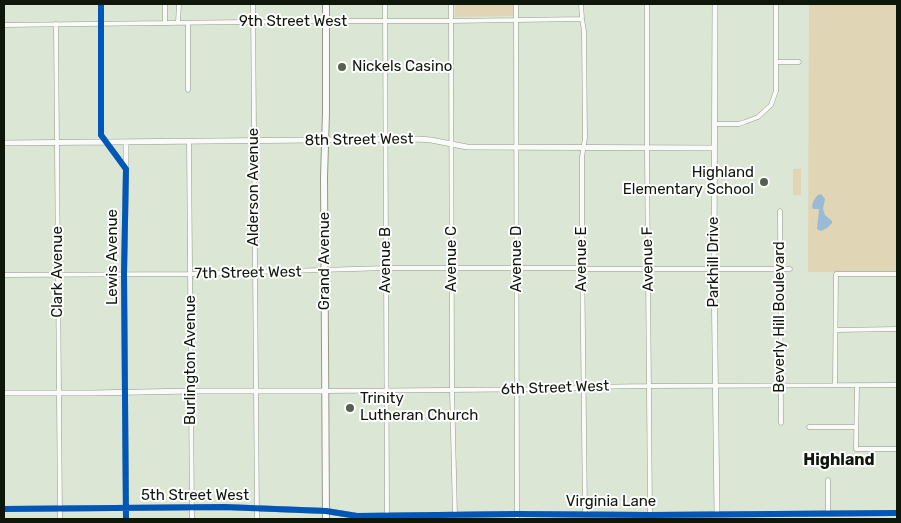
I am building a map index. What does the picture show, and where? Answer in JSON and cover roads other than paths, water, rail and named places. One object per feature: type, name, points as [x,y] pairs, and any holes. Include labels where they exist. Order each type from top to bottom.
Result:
[{"type":"main road","name":"Grand Avenue","points":[[326,4],[324,172],[326,519]]},
{"type":"street","points":[[101,4],[101,135],[126,169]]},
{"type":"street","points":[[165,4],[165,22]]},
{"type":"street","points":[[178,22],[179,4]]},
{"type":"street","name":"Alderson Avenue","points":[[253,4],[257,519]]},
{"type":"street","name":"Avenue B","points":[[385,4],[387,515]]},
{"type":"street","name":"Avenue C","points":[[450,4],[452,390],[455,515]]},
{"type":"street","name":"Avenue D","points":[[516,4],[518,517]]},
{"type":"street","name":"Avenue E","points":[[582,4],[585,138],[582,157],[585,514]]},
{"type":"street","name":"Avenue F","points":[[647,4],[650,515]]},
{"type":"street","name":"Parkhill Drive","points":[[715,4],[714,268],[717,517]]},
{"type":"street","points":[[715,124],[740,124],[758,117],[771,105],[776,91],[776,4]]},
{"type":"street","name":"9th Street West","points":[[4,25],[582,19]]},
{"type":"street","points":[[188,22],[188,90]]},
{"type":"street","name":"Clark Avenue","points":[[56,24],[60,519]]},
{"type":"street","points":[[776,62],[799,62]]},
{"type":"street","name":"8th Street West","points":[[4,143],[432,140],[467,147],[714,148]]},
{"type":"street","name":"Lewis Avenue","points":[[126,142],[124,274],[126,519]]},
{"type":"street","name":"Burlington Avenue","points":[[189,142],[192,519]]},
{"type":"street","name":"Beverly Hill Boulevard","points":[[780,211],[781,424]]},
{"type":"street","name":"7th Street West","points":[[4,275],[190,274],[386,268],[790,268]]},
{"type":"street","points":[[835,385],[836,274],[897,274]]},
{"type":"street","points":[[836,330],[897,329]]},
{"type":"street","points":[[857,385],[856,449],[897,449]]},
{"type":"street","name":"6th Street West","points":[[4,393],[59,394],[191,390],[256,392],[517,390],[649,386],[897,385]]},
{"type":"street","points":[[809,428],[856,428]]},
{"type":"street","points":[[828,480],[828,514]]},
{"type":"street","name":"5th Street West","points":[[4,509],[224,507],[326,511]]},
{"type":"street","name":"Virginia Lane","points":[[326,511],[357,516],[455,515],[487,517],[553,517],[585,514],[717,517],[816,516],[828,514],[889,516],[897,513]]},
{"type":"water","points":[[821,194],[825,199],[823,209],[825,215],[832,223],[821,231],[817,229],[819,209],[813,209],[812,206],[816,197]]},
{"type":"place","name":"Nickels Casino","points":[[342,67]]},
{"type":"place","name":"Highland Elementary School","points":[[764,182]]},
{"type":"place","name":"Trinity Lutheran Church","points":[[350,408]]},
{"type":"district","name":"Highland","points":[[839,460]]}]
